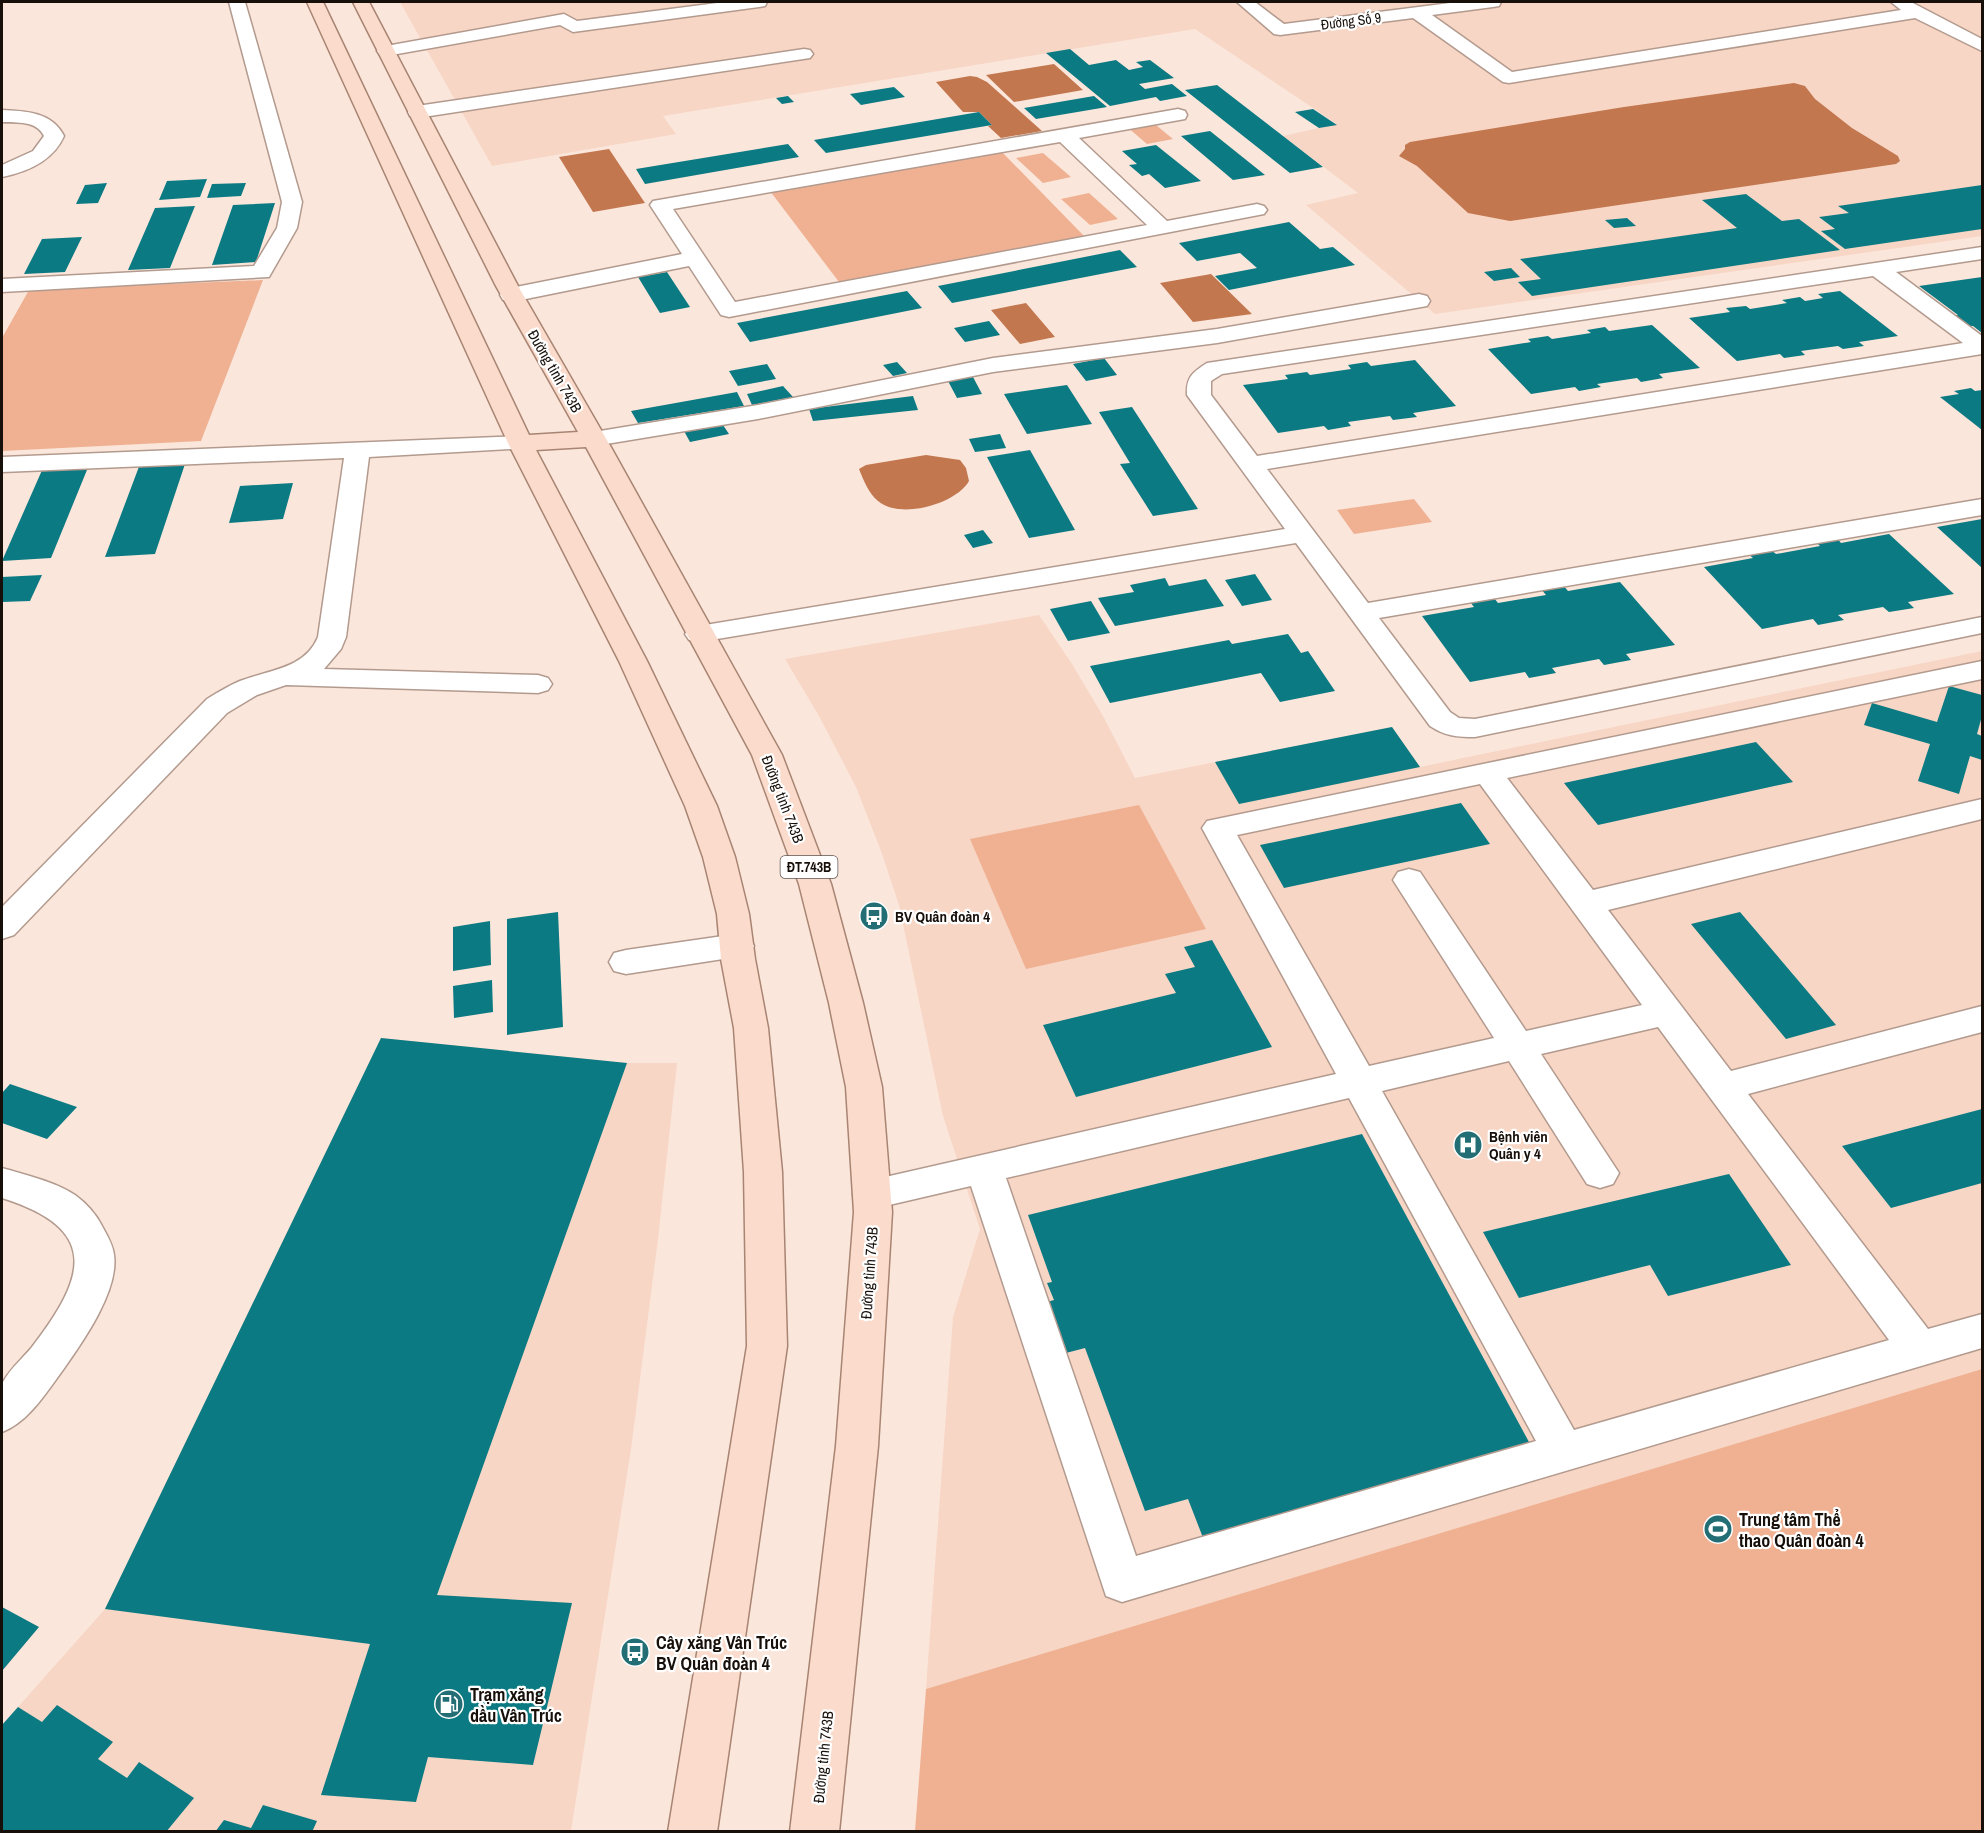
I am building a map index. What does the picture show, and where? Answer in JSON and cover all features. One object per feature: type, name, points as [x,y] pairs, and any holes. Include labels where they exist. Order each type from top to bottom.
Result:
[{"type":"main road","points":[[315,2],[520,443],[633,661],[701,806],[720,857],[733,914],[751,1028],[763,1172],[767,1346],[692,1832]]},
{"type":"main road","name":"Đường tỉnh 743B","points":[[361,2],[509,290],[594,439],[767,755],[815,884],[846,1004],[864,1087],[873,1212],[857,1446],[814,1832]]},
{"type":"main road","points":[[520,443],[594,439]]},
{"type":"lane","points":[[4,290],[261,272],[287,228],[292,202],[237,2]]},
{"type":"lane","points":[[386,51],[564,19],[573,27],[759,2]]},
{"type":"lane","name":"Đường Số 9","points":[[1245,2],[1280,30],[1493,2]]},
{"type":"lane","points":[[1899,2],[1983,46]]},
{"type":"lane","points":[[1416,12],[1509,78],[1918,12]]},
{"type":"lane","points":[[417,112],[804,54]]},
{"type":"lane","points":[[1178,115],[660,205],[729,310],[1257,210]]},
{"type":"lane","points":[[2,116],[40,122],[52,131],[54,136],[47,149],[39,155],[2,171]]},
{"type":"lane","points":[[1064,135],[1163,228]]},
{"type":"lane","points":[[1983,252],[1209,370],[1198,383],[1199,395],[1440,719],[1452,727],[1468,729],[1983,625]]},
{"type":"lane","points":[[509,290],[692,254]]},
{"type":"lane","points":[[1876,268],[1983,347]]},
{"type":"lane","points":[[594,439],[758,412],[993,365],[1217,336],[1419,302]]},
{"type":"lane","points":[[1251,464],[1983,347]]},
{"type":"lane","points":[[2,464],[520,443]]},
{"type":"lane","points":[[2,927],[204,717],[233,696],[314,664],[330,646],[357,450]]},
{"type":"lane","points":[[1361,613],[1983,507]]},
{"type":"lane","points":[[699,634],[1303,534]]},
{"type":"lane","points":[[1564,1452],[1218,828],[1983,670]]},
{"type":"lane","points":[[283,677],[538,684]]},
{"type":"lane","points":[[1487,772],[1919,1349]]},
{"type":"lane","points":[[1585,904],[1983,809]]},
{"type":"lane","points":[[1409,880],[1600,1173]]},
{"type":"lane","points":[[626,962],[737,946]]},
{"type":"lane","points":[[872,1194],[1666,1012]]},
{"type":"lane","points":[[1722,1086],[1983,1019]]},
{"type":"lane","points":[[984,1168],[1122,1581],[1983,1330]]},
{"type":"lane","points":[[2,1183],[47,1198],[63,1207],[86,1232],[96,1262],[84,1298],[72,1323],[54,1350],[2,1413]]},
{"type":"shaded area","points":[[400,2],[1982,2],[1982,236],[1435,314],[1306,205],[1358,193],[1283,136],[1337,124],[1195,29],[663,116],[676,134],[492,166]]},
{"type":"shaded area","points":[[1054,64],[1083,90],[1014,102],[986,75]]},
{"type":"shaded area","points":[[970,76],[987,82],[1042,131],[1001,138],[988,126],[992,125],[979,112],[963,112],[936,82]]},
{"type":"shaded area","points":[[1794,83],[1805,86],[1815,99],[1852,128],[1898,156],[1900,161],[1896,164],[1510,221],[1468,213],[1417,166],[1399,156],[1405,149],[1405,145],[1410,142],[1624,107]]},
{"type":"shaded area","points":[[1151,121],[1173,139],[1147,144],[1126,126]]},
{"type":"shaded area","points":[[609,149],[645,203],[593,212],[559,157]]},
{"type":"shaded area","points":[[1001,151],[1084,236],[839,282],[770,191]]},
{"type":"shaded area","points":[[1043,153],[1071,177],[1043,183],[1016,158]]},
{"type":"shaded area","points":[[1089,193],[1118,219],[1090,225],[1061,199]]},
{"type":"shaded area","points":[[1211,274],[1252,314],[1193,322],[1160,283]]},
{"type":"shaded area","points":[[263,280],[201,441],[2,451],[2,338],[29,290]]},
{"type":"shaded area","points":[[1026,303],[1055,337],[1020,344],[991,310]]},
{"type":"shaded area","points":[[926,455],[960,460],[966,468],[969,481],[952,496],[927,507],[900,509],[888,507],[872,494],[859,469],[866,465]]},
{"type":"shaded area","points":[[1414,499],[1432,522],[1354,534],[1337,510]]},
{"type":"shaded area","name":"Bệnh viên Quân y 4","points":[[1039,615],[1103,716],[1135,778],[1392,727],[1420,767],[1982,651],[1982,1369],[926,1689],[953,1317],[980,1229],[943,1116],[899,905],[881,851],[856,787],[819,716],[785,659]]},
{"type":"shaded area","points":[[1139,805],[1206,929],[1026,969],[970,839]]},
{"type":"shaded area","points":[[381,1038],[627,1063],[677,1063],[658,1239],[631,1449],[571,1831],[2,1832],[2,1725],[105,1609]]},
{"type":"shaded area","name":"Trung tâm Thể thao Quân đoàn 4","points":[[1982,1369],[1982,1831],[915,1831],[926,1689]]},
{"type":"building","points":[[1070,49],[1089,65],[1116,60],[1129,70],[1143,67],[1136,62],[1150,60],[1174,78],[1139,84],[1145,89],[1172,84],[1187,96],[1160,101],[1156,97],[1110,106],[1046,53]]},
{"type":"building","points":[[1217,85],[1323,167],[1290,173],[1185,90]]},
{"type":"building","points":[[894,87],[905,97],[861,105],[850,94]]},
{"type":"building","points":[[788,96],[794,102],[782,104],[776,98]]},
{"type":"building","points":[[1094,96],[1107,107],[1036,119],[1024,108]]},
{"type":"building","points":[[1313,109],[1337,125],[1319,128],[1295,112]]},
{"type":"building","points":[[979,112],[992,125],[826,153],[814,140]]},
{"type":"building","points":[[1210,131],[1265,175],[1233,180],[1181,136]]},
{"type":"building","points":[[788,144],[799,157],[645,184],[636,169]]},
{"type":"building","points":[[1156,145],[1201,181],[1165,188],[1149,174],[1142,176],[1129,165],[1137,164],[1122,151]]},
{"type":"building","points":[[207,179],[200,197],[159,200],[167,181]]},
{"type":"building","points":[[107,183],[98,203],[76,204],[85,185]]},
{"type":"building","points":[[246,183],[241,196],[207,198],[212,184]]},
{"type":"building","points":[[1982,185],[1982,229],[1845,249],[1821,231],[1835,229],[1819,217],[1849,213],[1838,206]]},
{"type":"building","points":[[1746,194],[1782,221],[1799,219],[1840,250],[1532,296],[1518,282],[1541,279],[1520,259],[1737,228],[1702,200]]},
{"type":"building","points":[[275,203],[256,262],[212,265],[233,205]]},
{"type":"building","points":[[195,206],[170,268],[128,270],[155,208]]},
{"type":"building","points":[[1627,218],[1636,226],[1614,228],[1605,220]]},
{"type":"building","points":[[1289,222],[1320,249],[1333,247],[1355,265],[1229,290],[1215,276],[1257,268],[1240,253],[1197,261],[1179,243]]},
{"type":"building","points":[[82,237],[65,272],[24,274],[42,239]]},
{"type":"building","points":[[1120,250],[1137,267],[952,303],[938,286]]},
{"type":"building","points":[[1511,268],[1520,277],[1494,281],[1484,272]]},
{"type":"building","points":[[667,272],[690,307],[660,313],[638,277]]},
{"type":"building","points":[[1982,277],[1982,333],[1973,326],[1963,327],[1949,317],[1958,315],[1919,286]]},
{"type":"building","points":[[907,291],[922,308],[750,342],[737,323]]},
{"type":"building","points":[[1840,291],[1898,336],[1859,342],[1864,346],[1843,349],[1838,346],[1801,351],[1805,355],[1784,358],[1780,354],[1737,361],[1689,318],[1730,312],[1726,308],[1746,306],[1750,309],[1787,303],[1782,300],[1800,297],[1805,301],[1823,298],[1818,294]]},
{"type":"building","points":[[989,321],[1000,335],[965,342],[954,328]]},
{"type":"building","points":[[1652,325],[1700,368],[1659,374],[1663,378],[1641,382],[1637,378],[1597,384],[1601,387],[1579,391],[1575,387],[1531,394],[1488,349],[1531,342],[1528,339],[1548,336],[1552,339],[1591,333],[1587,330],[1605,327],[1609,331]]},
{"type":"building","points":[[1104,358],[1117,375],[1086,381],[1073,364]]},
{"type":"building","points":[[1415,360],[1456,406],[1413,413],[1417,417],[1393,420],[1390,416],[1348,422],[1351,426],[1328,430],[1324,426],[1278,433],[1243,385],[1288,379],[1285,375],[1307,372],[1310,375],[1351,369],[1348,365],[1367,362],[1371,366]]},
{"type":"building","points":[[897,362],[907,373],[893,376],[883,365]]},
{"type":"building","points":[[767,364],[776,379],[738,386],[729,371]]},
{"type":"building","points":[[973,377],[982,394],[957,398],[948,381]]},
{"type":"building","points":[[1067,385],[1092,424],[1027,434],[1004,394]]},
{"type":"building","points":[[783,386],[793,397],[752,405],[747,394]]},
{"type":"building","points":[[1971,388],[1975,391],[1982,390],[1982,430],[1940,397],[1959,394],[1954,391]]},
{"type":"building","points":[[737,392],[744,406],[638,423],[631,411]]},
{"type":"building","points":[[913,396],[918,410],[813,421],[809,409]]},
{"type":"building","points":[[1132,407],[1198,509],[1153,516],[1120,464],[1130,463],[1099,412]]},
{"type":"building","points":[[723,425],[729,434],[690,442],[684,431]]},
{"type":"building","points":[[1000,434],[1006,448],[975,452],[969,439]]},
{"type":"building","points":[[1030,450],[1075,530],[1029,538],[987,457]]},
{"type":"building","points":[[186,461],[155,554],[105,557],[140,464]]},
{"type":"building","points":[[89,465],[51,558],[2,561],[43,468]]},
{"type":"building","points":[[293,483],[283,519],[229,523],[240,486]]},
{"type":"building","points":[[1982,519],[1982,568],[1937,527]]},
{"type":"building","points":[[983,530],[993,543],[973,548],[964,535]]},
{"type":"building","points":[[1889,534],[1954,594],[1908,602],[1914,608],[1889,612],[1883,607],[1838,615],[1844,620],[1818,625],[1813,619],[1762,629],[1704,567],[1753,558],[1748,554],[1771,550],[1776,554],[1820,546],[1815,541],[1836,537],[1841,543]]},
{"type":"building","points":[[1255,574],[1272,600],[1242,606],[1225,580]]},
{"type":"building","points":[[42,575],[30,601],[2,602],[2,577]]},
{"type":"building","points":[[1165,578],[1169,586],[1206,579],[1224,606],[1115,626],[1098,598],[1134,592],[1130,585]]},
{"type":"building","points":[[1620,582],[1675,645],[1626,654],[1631,660],[1604,665],[1599,659],[1552,668],[1556,673],[1529,678],[1525,672],[1470,682],[1422,616],[1474,607],[1470,602],[1494,598],[1498,603],[1546,595],[1541,589],[1563,585],[1568,591]]},
{"type":"building","points":[[1091,601],[1110,633],[1068,641],[1050,609]]},
{"type":"building","points":[[1288,634],[1301,653],[1308,651],[1335,691],[1280,702],[1261,673],[1110,703],[1090,666],[1229,640],[1232,644]]},
{"type":"building","points":[[1949,686],[1982,695],[1982,716],[1977,734],[1982,736],[1982,760],[1970,756],[1959,794],[1918,781],[1930,744],[1864,725],[1872,703],[1937,722]]},
{"type":"building","points":[[1392,727],[1420,767],[1239,804],[1215,762]]},
{"type":"building","points":[[1756,742],[1793,782],[1598,825],[1564,783]]},
{"type":"building","points":[[1461,803],[1490,844],[1284,888],[1260,845]]},
{"type":"building","points":[[558,912],[563,1027],[507,1035],[507,919]]},
{"type":"building","points":[[1740,912],[1836,1025],[1786,1039],[1691,924]]},
{"type":"building","points":[[490,921],[491,965],[453,971],[453,927]]},
{"type":"building","points":[[1212,940],[1272,1047],[1076,1097],[1043,1025],[1176,993],[1165,974],[1195,967],[1184,947]]},
{"type":"building","points":[[492,980],[493,1012],[454,1018],[453,986]]},
{"type":"building","points":[[381,1038],[627,1063],[437,1595],[572,1603],[533,1765],[428,1757],[416,1802],[321,1795],[370,1644],[105,1609]]},
{"type":"building","points":[[10,1084],[77,1107],[47,1139],[2,1123],[2,1093]]},
{"type":"building","points":[[1982,1109],[1982,1183],[1891,1208],[1842,1146]]},
{"type":"building","points":[[1362,1134],[1536,1455],[1207,1548],[1188,1499],[1145,1511],[1085,1348],[1066,1353],[1047,1302],[1054,1300],[1047,1283],[1052,1282],[1028,1215]]},
{"type":"building","points":[[1729,1174],[1791,1265],[1668,1296],[1650,1265],[1519,1298],[1483,1232]]},
{"type":"building","points":[[2,1607],[39,1627],[2,1671]]},
{"type":"building","points":[[57,1705],[113,1742],[98,1759],[127,1778],[139,1762],[194,1798],[166,1832],[2,1832],[2,1725],[18,1707],[42,1722]]},
{"type":"building","points":[[263,1805],[317,1821],[312,1832],[215,1832],[224,1820],[251,1828]]},
{"type":"place","name":"BV Quân đoàn 4","points":[[874,916]]},
{"type":"place","name":"Bệnh viên Quân y 4","points":[[1468,1145]]},
{"type":"place","name":"Trung tâm Thể thao Quân đoàn 4","points":[[1718,1529]]},
{"type":"place","name":"Cây xăng Vân Trúc BV Quân đoàn 4","points":[[635,1652]]},
{"type":"place","name":"Trạm xăng dầu Vân Trúc","points":[[449,1704]]}]
